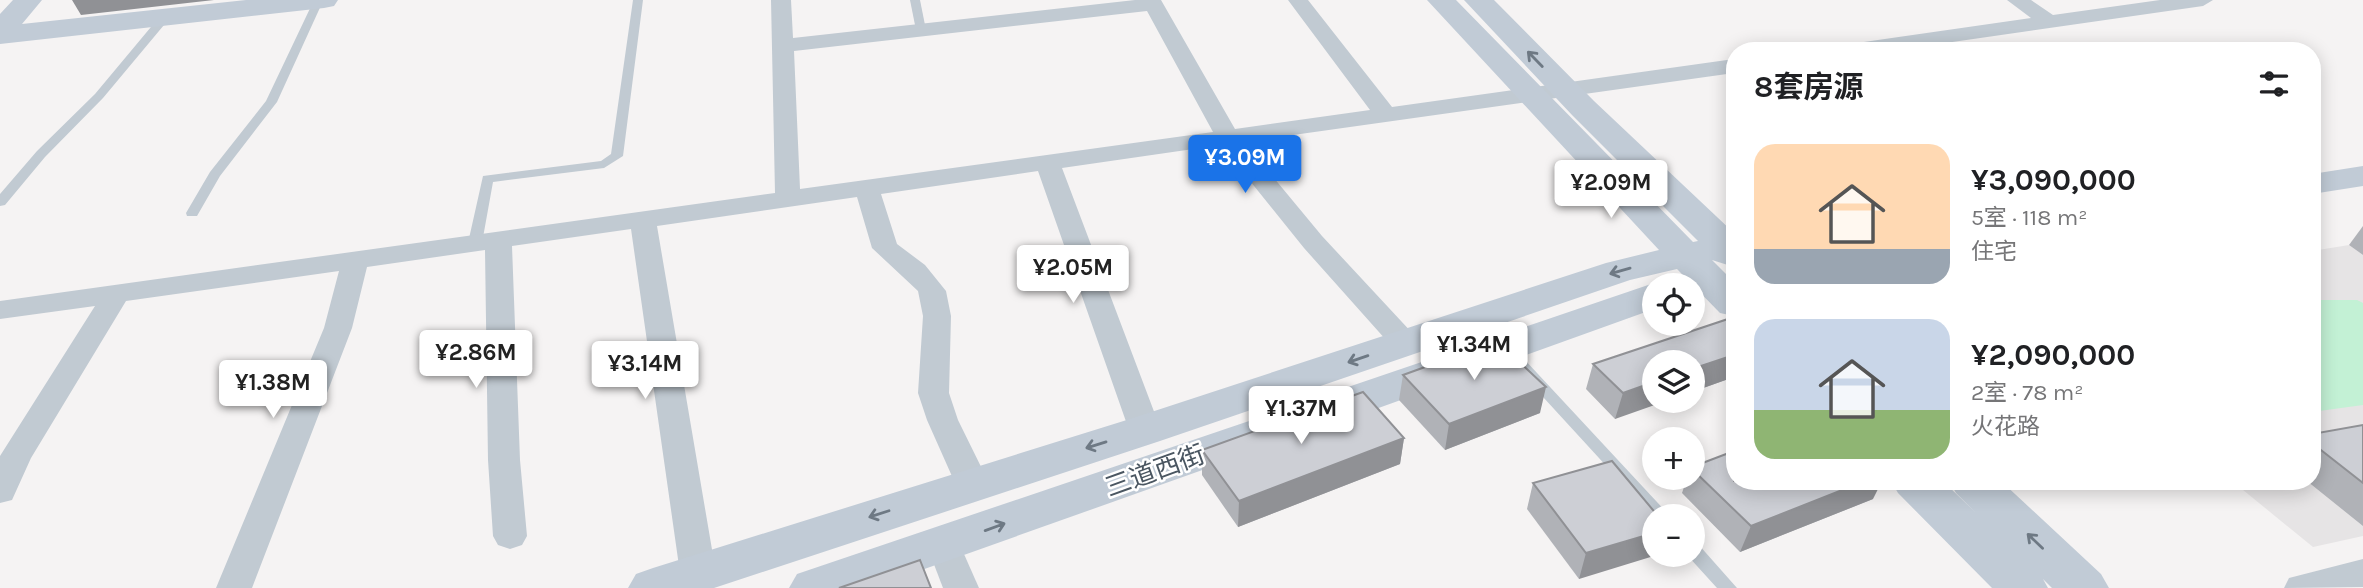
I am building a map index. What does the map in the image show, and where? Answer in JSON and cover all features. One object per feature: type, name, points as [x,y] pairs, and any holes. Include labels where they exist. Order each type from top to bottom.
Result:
[{"type":"main road","points":[[0,33],[28,0]]},
{"type":"main road","points":[[0,33],[324,0]]},
{"type":"main road","points":[[1441,0],[1530,95],[1718,268]]},
{"type":"main road","points":[[1478,0],[1565,90],[1718,268]]},
{"type":"main road","points":[[2321,160],[2363,153]]},
{"type":"main road","points":[[2321,183],[2363,176]]},
{"type":"main road","points":[[653,588],[1145,430],[1619,271],[1718,268]]},
{"type":"main road","name":"三道西街","points":[[814,588],[944,545],[1642,299]]},
{"type":"main road","points":[[1923,490],[2023,588]]},
{"type":"main road","points":[[1981,490],[2084,588]]},
{"type":"street","points":[[781,0],[788,199]]},
{"type":"street","points":[[1298,0],[1387,115]]},
{"type":"street","points":[[2017,0],[2050,22]]},
{"type":"street","points":[[1907,42],[2203,0]]},
{"type":"street","points":[[783,46],[1152,2],[1228,138],[1313,242],[1405,343]]},
{"type":"street","points":[[0,310],[1726,67]]},
{"type":"street","points":[[1048,164],[1145,430]]},
{"type":"street","points":[[867,189],[885,248],[917,268],[933,287],[937,329],[932,381],[935,399],[972,484]]},
{"type":"street","points":[[643,220],[698,573]]},
{"type":"street","points":[[486,242],[510,536]]},
{"type":"street","points":[[234,588],[338,328],[355,260]]},
{"type":"street","points":[[0,491],[16,456],[116,294]]},
{"type":"street","points":[[944,545],[961,588]]},
{"type":"street","points":[[2320,586],[2363,573]]},
{"type":"lane","points":[[486,242],[487,179],[604,164],[617,156],[638,0]]},
{"type":"lane","points":[[915,0],[921,30]]},
{"type":"lane","points":[[191,213],[214,175],[271,102],[318,1]]},
{"type":"lane","points":[[0,202],[41,154],[99,96],[165,17]]},
{"type":"lane","points":[[1505,347],[1651,504]]},
{"type":"lane","points":[[1705,564],[1728,588]]},
{"type":"shaded area","points":[[2349,245],[2363,255],[2363,536],[2313,547],[2243,490],[2321,490],[2321,250]]},
{"type":"green space","points":[[2321,300],[2357,300],[2363,303],[2363,405],[2321,411]]},
{"type":"building","points":[[1726,320],[1726,358],[1705,365],[1705,350],[1642,350],[1642,386],[1623,393],[1593,364],[1677,336],[1705,336],[1705,327]]},
{"type":"building","points":[[1497,341],[1546,387],[1449,424],[1403,375]]},
{"type":"building","points":[[1363,392],[1404,438],[1239,501],[1202,450]]},
{"type":"building","points":[[2363,425],[2363,483],[2321,450],[2321,432]]},
{"type":"building","points":[[1726,454],[1726,490],[1842,490],[1751,526],[1705,482],[1705,462]]},
{"type":"building","points":[[1612,461],[1648,504],[1642,504],[1642,537],[1586,553],[1533,483]]},
{"type":"building","points":[[920,560],[931,588],[839,588]]}]
